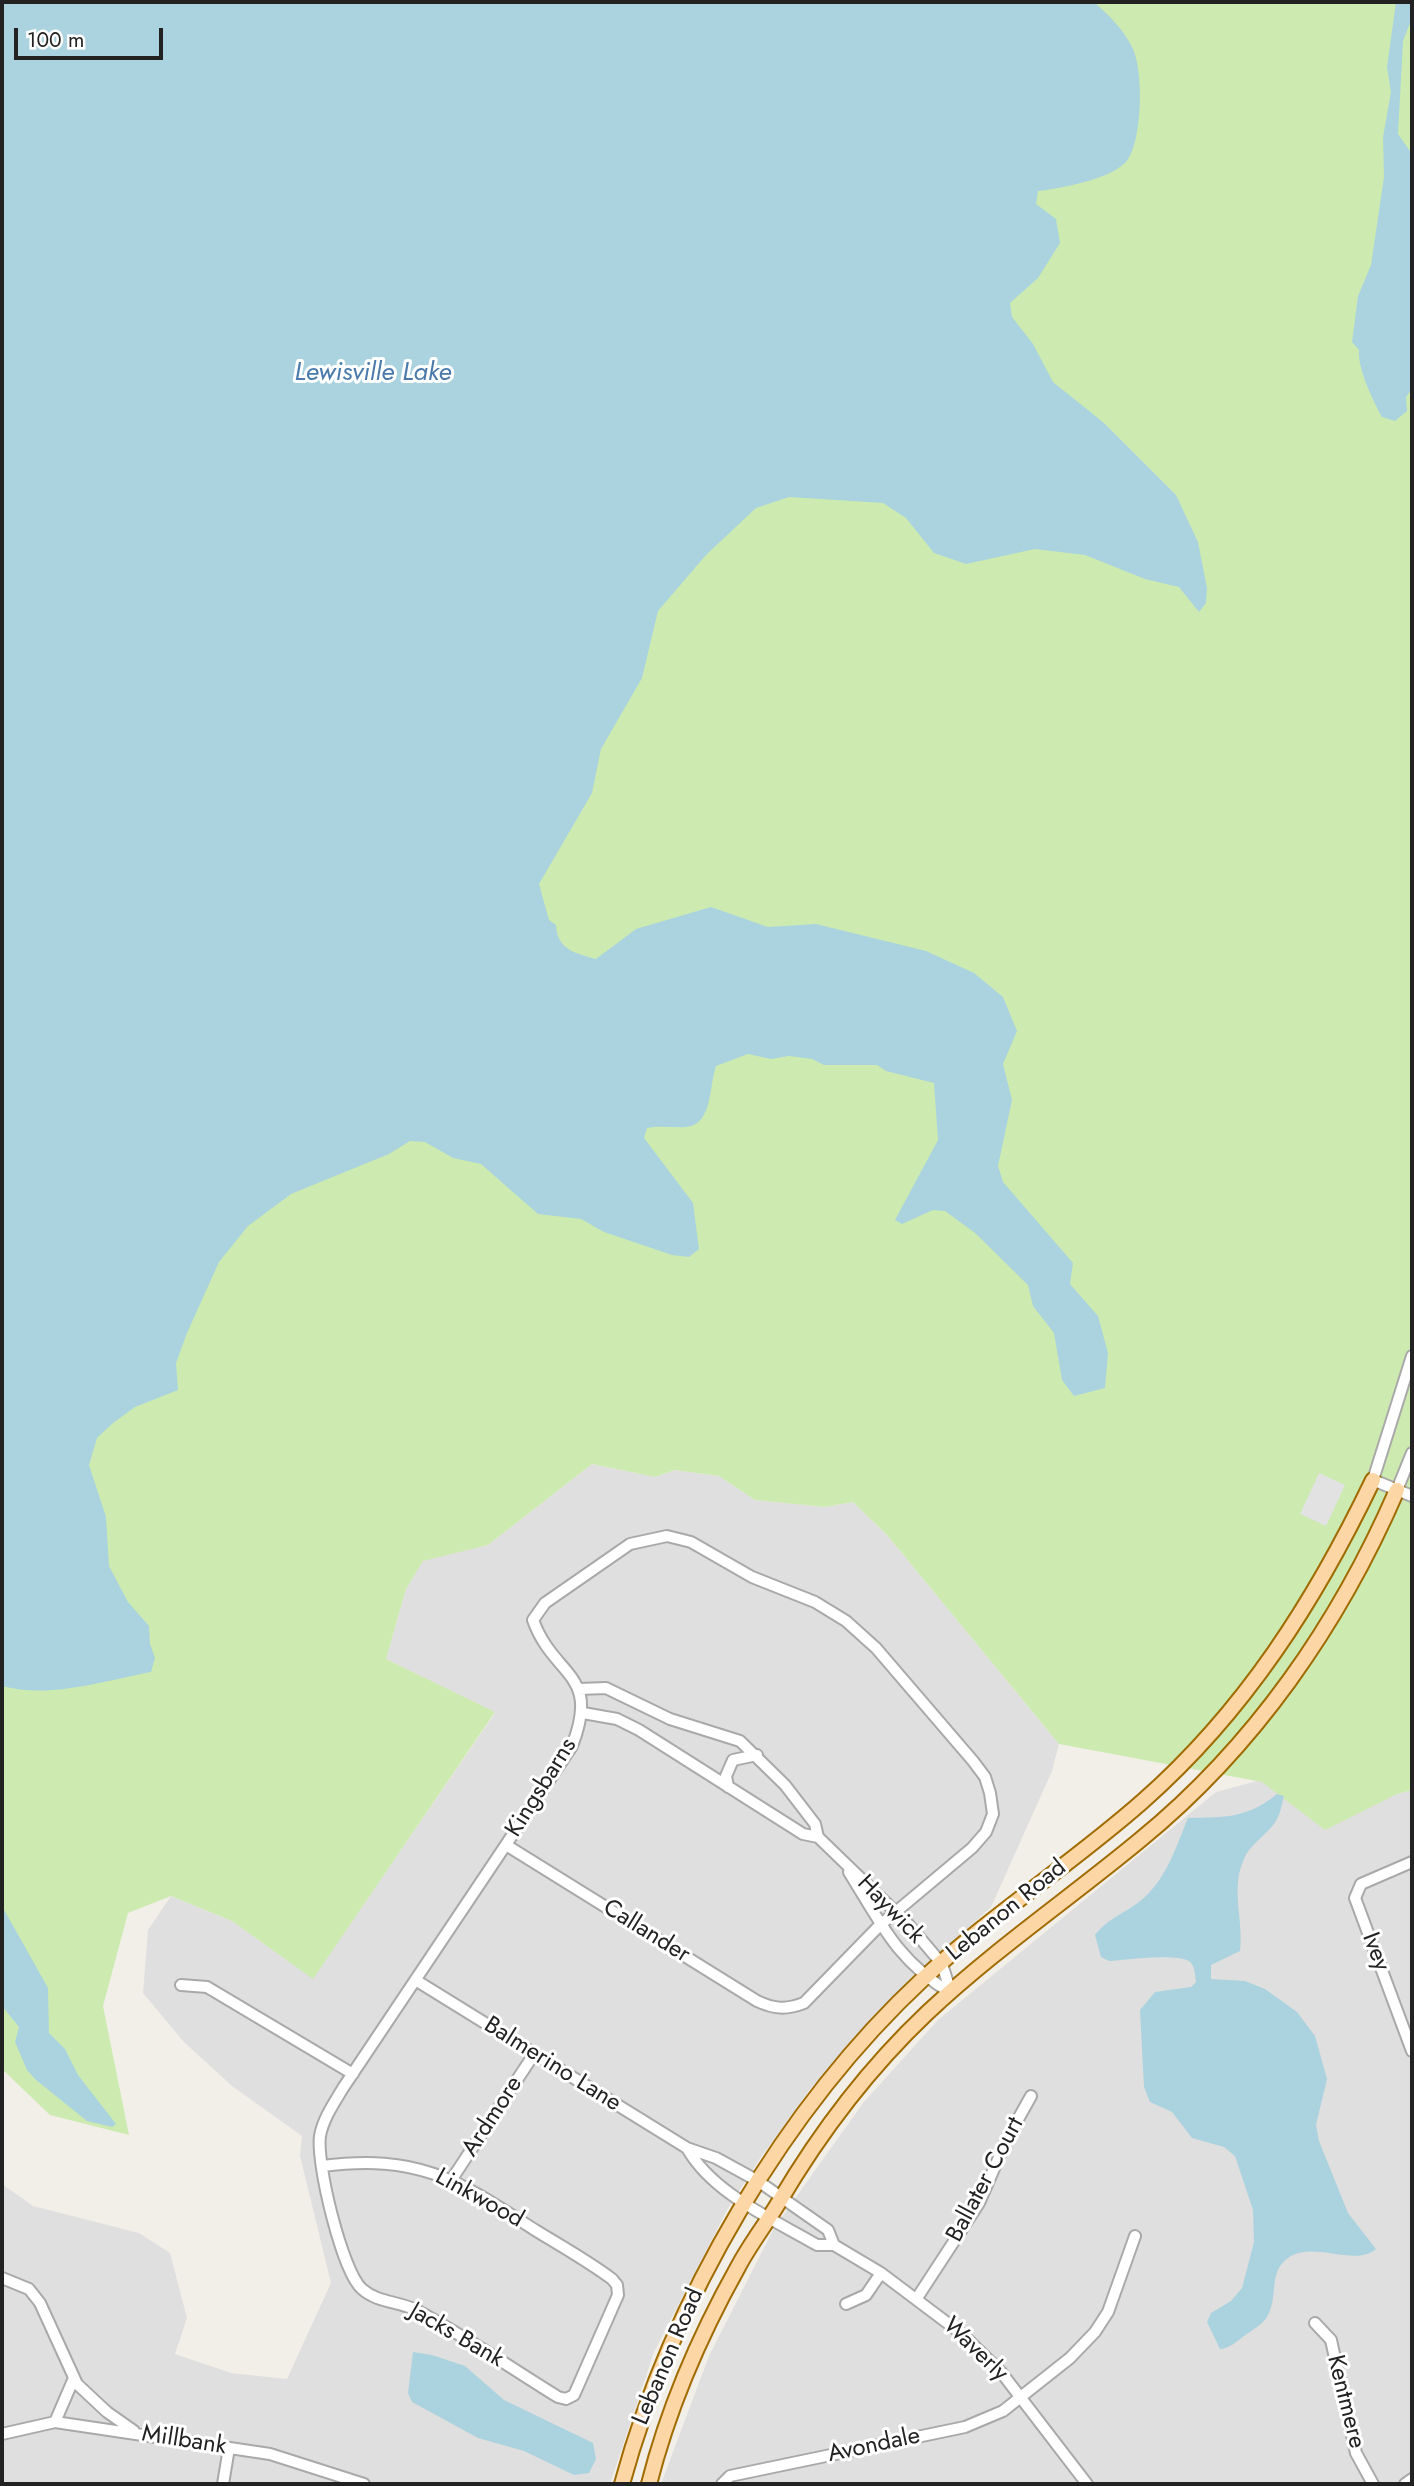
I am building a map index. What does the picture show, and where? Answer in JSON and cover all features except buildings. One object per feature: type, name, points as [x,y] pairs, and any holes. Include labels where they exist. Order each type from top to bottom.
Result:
[{"type":"main road","name":"Lebanon Road","points":[[622,2484],[663,2364],[713,2255],[758,2181],[833,2077],[925,1978],[1136,1807],[1219,1725],[1300,1617],[1373,1480]]},
{"type":"main road","name":"Lebanon Road","points":[[649,2484],[678,2393],[738,2266],[854,2092],[927,2013],[1022,1932],[1141,1839],[1208,1778],[1286,1689],[1345,1597],[1398,1490]]},
{"type":"street","name":"Lebanon Road","points":[[1373,1480],[1412,1356]]},
{"type":"street","name":"Lebanon Road","points":[[1398,1490],[1412,1454]]},
{"type":"street","points":[[1373,1480],[1412,1496]]},
{"type":"street","name":"Kingsbarns","points":[[348,2270],[321,2166],[321,2129],[353,2074],[572,1746],[583,1713],[579,1689],[570,1673],[542,1644],[533,1620],[545,1602],[630,1544],[667,1536],[691,1542],[752,1577],[815,1602],[846,1621],[876,1648],[985,1777],[993,1814],[986,1832],[972,1848],[897,1912]]},
{"type":"street","name":"Haywick","points":[[579,1689],[606,1688],[656,1713],[699,1730],[740,1741],[757,1755],[815,1824],[818,1837],[897,1912],[942,1964],[951,1993]]},
{"type":"street","name":"Haywick","points":[[583,1713],[617,1719],[803,1834],[818,1837]]},
{"type":"street","points":[[645,1734],[656,1713]]},
{"type":"street","points":[[728,1787],[726,1776],[733,1760],[757,1755]]},
{"type":"street","name":"Callander","points":[[506,1844],[772,2008],[789,2009],[804,2003],[879,1926]]},
{"type":"street","name":"Haywick","points":[[842,1861],[879,1926],[925,1978],[951,1993]]},
{"type":"street","name":"Ivey","points":[[1412,1861],[1369,1880],[1356,1891],[1357,1907],[1412,2051]]},
{"type":"street","points":[[879,1926],[897,1912]]},
{"type":"street","points":[[898,1946],[914,1931]]},
{"type":"street","name":"Balmerino Lane","points":[[417,1981],[687,2148],[716,2158],[758,2181],[781,2199]]},
{"type":"street","points":[[181,1985],[207,1987],[353,2074]]},
{"type":"street","points":[[1400,2017],[1412,2013]]},
{"type":"street","name":"Ardmore","points":[[452,2179],[534,2054]]},
{"type":"street","name":"Ballater Court","points":[[917,2298],[973,2215],[1007,2139],[1031,2096]]},
{"type":"street","name":"Balmerino Lane","points":[[687,2148],[706,2174],[769,2217]]},
{"type":"street","name":"Linkwood","points":[[321,2166],[366,2162],[397,2163],[452,2179],[609,2277],[618,2288],[618,2295],[576,2392],[568,2398]]},
{"type":"street","name":"Waverly","points":[[781,2199],[828,2230],[834,2245]]},
{"type":"street","name":"Waverly","points":[[769,2217],[817,2245],[834,2245],[881,2273],[962,2334],[1022,2397],[1087,2484]]},
{"type":"street","name":"Avondale","points":[[722,2484],[730,2476],[965,2427],[994,2416],[1080,2351],[1095,2332],[1108,2312],[1135,2236]]},
{"type":"street","name":"Jacks Bank","points":[[348,2270],[358,2285],[371,2295],[418,2311],[558,2397],[568,2398]]},
{"type":"street","points":[[846,2304],[866,2295],[881,2273]]},
{"type":"street","points":[[2,2278],[29,2289],[40,2303],[74,2378],[107,2412],[138,2434]]},
{"type":"street","name":"Kentmere","points":[[1315,2323],[1331,2340],[1356,2453],[1373,2484]]},
{"type":"street","points":[[55,2422],[74,2378]]},
{"type":"street","name":"Millbank","points":[[2,2434],[55,2422],[271,2454],[364,2484]]},
{"type":"street","points":[[223,2484],[229,2448]]},
{"type":"street","points":[[1405,2484],[1412,2479]]},
{"type":"shaded area","points":[[592,1464],[655,1477],[675,1470],[719,1476],[755,1500],[825,1507],[853,1502],[887,1535],[1059,1744],[1052,1771],[991,1907],[910,1981],[810,2089],[759,2160],[728,2208],[654,2352],[610,2484],[2,2484],[2,2184],[33,2206],[139,2233],[170,2253],[187,2318],[175,2354],[231,2373],[287,2379],[331,2283],[300,2156],[302,2136],[232,2086],[184,2042],[143,1993],[148,1930],[171,1896],[232,1921],[313,1978],[495,1713],[386,1659],[406,1589],[423,1560],[488,1545]]},
{"type":"shaded area","points":[[1319,1473],[1345,1485],[1326,1526],[1300,1514]]},
{"type":"shaded area","points":[[1276,1776],[1397,1794],[1412,1790],[1412,2484],[661,2484],[709,2356],[774,2228],[863,2103],[938,2020],[1216,1792]]},
{"type":"green space","points":[[738,2],[1412,2],[1412,1790],[1397,1794],[1325,1830],[1262,1782],[1059,1744],[887,1535],[853,1502],[825,1507],[755,1500],[719,1476],[675,1470],[655,1477],[592,1464],[488,1545],[423,1561],[406,1589],[386,1659],[495,1712],[313,1979],[232,1921],[171,1896],[128,1913],[103,2006],[129,2135],[50,2115],[2,2069],[2,1112]]},
{"type":"water","name":"Lewisville Lake","points":[[2,2],[1094,2],[1120,28],[1132,47],[1139,72],[1140,106],[1131,154],[1117,169],[1096,179],[1038,191],[1036,204],[1056,219],[1060,243],[1038,278],[1010,303],[1012,317],[1033,344],[1053,382],[1104,423],[1176,495],[1198,542],[1207,588],[1206,603],[1199,612],[1179,587],[1145,579],[1085,555],[1035,549],[966,564],[934,553],[906,518],[883,503],[789,497],[756,508],[706,555],[658,611],[642,678],[601,749],[592,793],[539,884],[549,920],[556,925],[563,945],[574,952],[596,959],[636,929],[711,907],[768,927],[816,924],[926,951],[974,973],[1003,997],[1017,1031],[1003,1064],[1012,1100],[998,1166],[1003,1182],[1073,1263],[1070,1284],[1098,1316],[1108,1353],[1105,1388],[1074,1396],[1062,1380],[1054,1333],[1033,1306],[1028,1285],[975,1233],[945,1211],[933,1210],[902,1224],[895,1220],[938,1140],[934,1083],[886,1071],[877,1065],[824,1065],[812,1059],[789,1056],[771,1059],[748,1054],[716,1066],[706,1112],[695,1125],[647,1128],[644,1138],[693,1203],[699,1249],[689,1257],[672,1255],[604,1232],[581,1219],[538,1214],[481,1164],[453,1158],[425,1142],[410,1141],[389,1154],[291,1194],[248,1226],[219,1262],[187,1333],[176,1363],[178,1390],[135,1407],[97,1438],[89,1465],[106,1517],[109,1566],[128,1602],[149,1626],[150,1644],[155,1658],[151,1672],[57,1690],[20,1690],[2,1686]]},
{"type":"water","points":[[1396,2],[1412,2],[1412,18],[1403,41],[1398,134],[1412,154],[1412,389],[1406,397],[1407,411],[1395,421],[1382,417],[1363,374],[1359,350],[1352,342],[1358,296],[1371,265],[1384,177],[1383,137],[1391,92],[1387,67]]},
{"type":"water","points":[[1277,1794],[1284,1796],[1278,1817],[1247,1853],[1240,1870],[1240,1951],[1211,1965],[1211,1979],[1245,1981],[1265,1989],[1297,2012],[1315,2036],[1327,2079],[1316,2125],[1319,2141],[1348,2213],[1376,2249],[1358,2256],[1301,2252],[1291,2256],[1279,2268],[1266,2318],[1258,2327],[1233,2344],[1220,2349],[1207,2322],[1211,2313],[1231,2301],[1242,2288],[1254,2242],[1253,2210],[1235,2156],[1224,2147],[1192,2138],[1172,2112],[1150,2102],[1144,2087],[1140,2010],[1155,1992],[1191,1987],[1196,1982],[1194,1968],[1189,1961],[1173,1957],[1109,1961],[1101,1957],[1095,1935],[1110,1921],[1139,1902],[1156,1884],[1169,1864],[1188,1818],[1235,1815],[1255,1808]]},
{"type":"water","points":[[2,1906],[48,1988],[49,2033],[65,2049],[78,2075],[116,2124],[112,2127],[87,2121],[27,2070],[15,2042],[19,2027],[2,2006]]},
{"type":"water","points":[[413,2352],[465,2366],[504,2400],[593,2443],[596,2459],[589,2473],[574,2475],[524,2451],[478,2438],[412,2402],[408,2393]]}]
